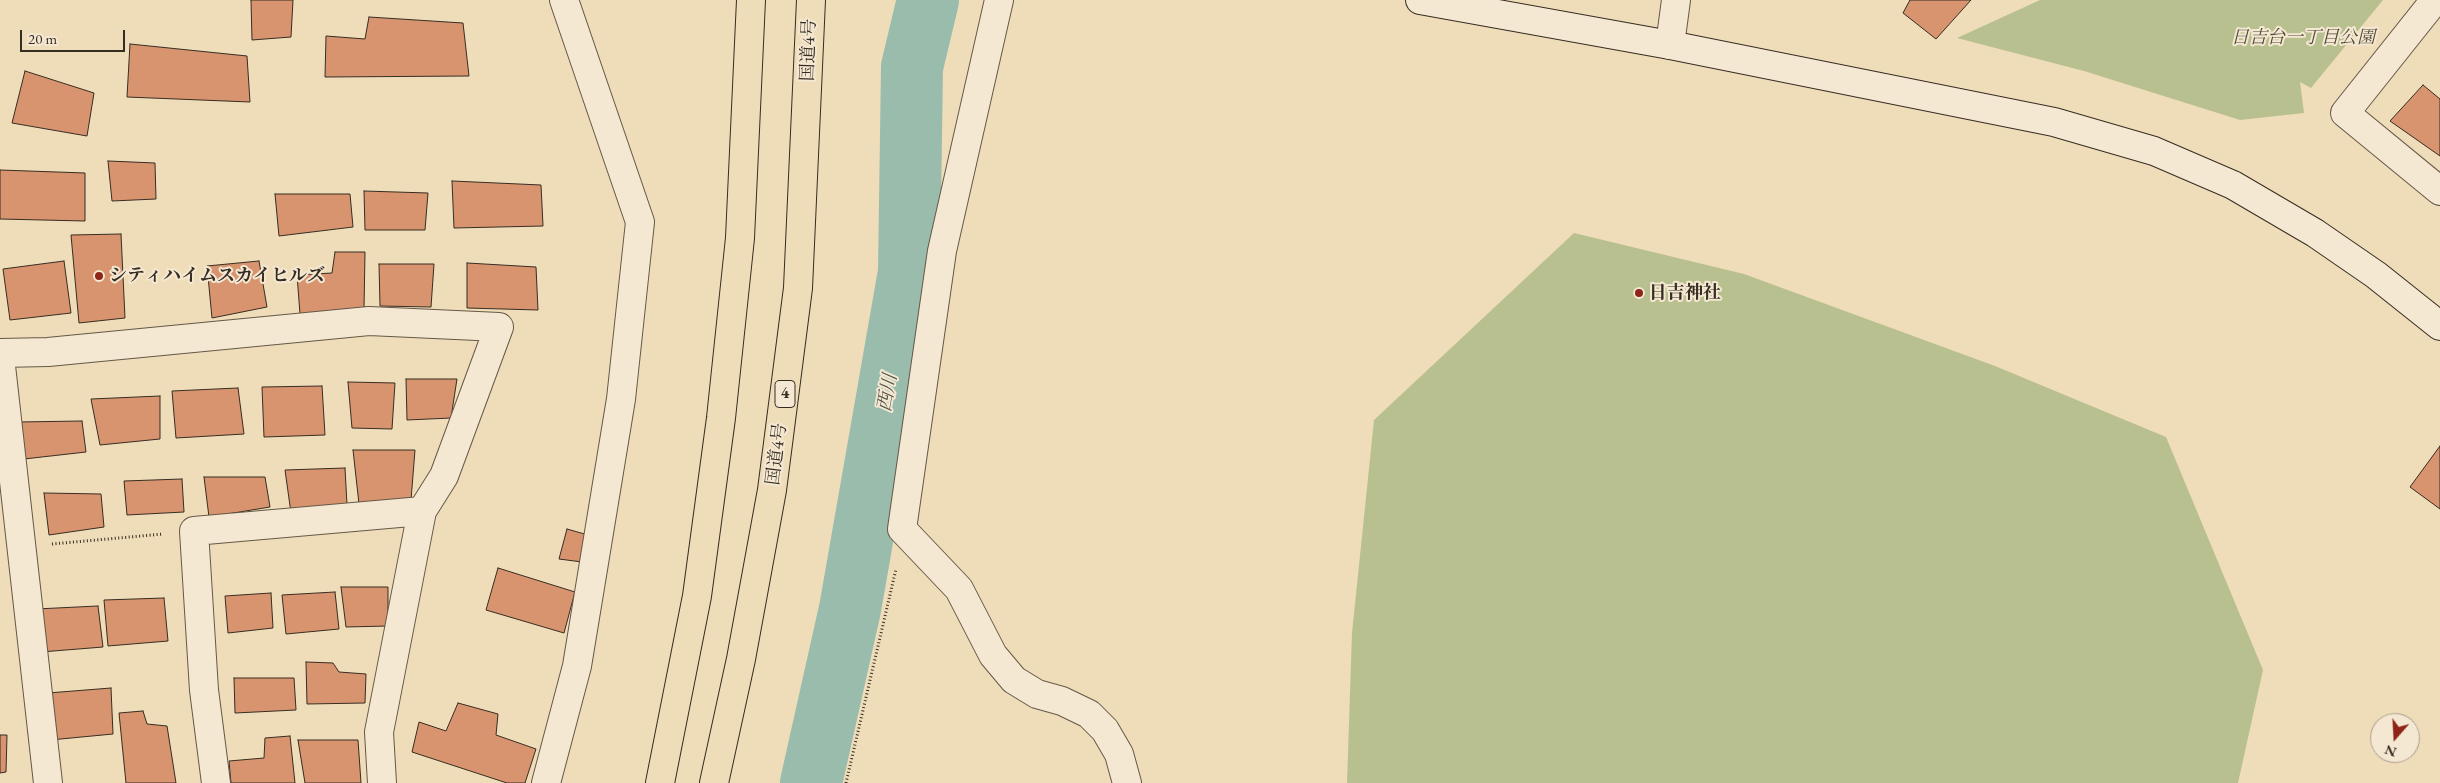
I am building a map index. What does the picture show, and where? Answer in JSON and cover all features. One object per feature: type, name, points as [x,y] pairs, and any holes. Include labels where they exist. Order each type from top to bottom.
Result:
[{"type":"highway","points":[[660,783],[697,596],[721,418],[740,238],[751,0]]},
{"type":"highway","name":"国道4号","points":[[714,783],[741,659],[772,490],[798,288],[811,0]]},
{"type":"street","points":[[546,783],[577,666],[621,399],[640,222],[564,0]]},
{"type":"street","points":[[999,0],[942,251],[902,529],[959,589],[993,655],[1014,680],[1037,694],[1062,701],[1089,714],[1105,730],[1119,754],[1127,783]]},
{"type":"street","points":[[1420,0],[1670,45],[2054,122],[2154,151],[2233,185],[2315,233],[2376,275],[2440,326]]},
{"type":"street","points":[[1670,45],[1676,0]]},
{"type":"street","points":[[2435,0],[2345,113],[2440,191]]},
{"type":"street","points":[[0,353],[48,352],[369,321],[499,328],[444,476],[422,511],[379,732],[382,783]]},
{"type":"street","points":[[0,357],[48,783]]},
{"type":"street","points":[[216,783],[204,690],[194,531],[422,511]]},
{"type":"path","points":[[846,783],[897,564],[902,529]]},
{"type":"path","points":[[21,547],[194,531]]},
{"type":"green space","name":"日吉台一丁目公園","points":[[2040,0],[2383,0],[2311,88],[2300,82],[2304,113],[2240,120],[2084,71],[1957,38]]},
{"type":"green space","points":[[1574,233],[1744,274],[1995,366],[2166,437],[2263,670],[2238,783],[1347,783],[1352,633],[1374,420]]},
{"type":"building","points":[[251,0],[293,0],[291,37],[252,40]]},
{"type":"building","points":[[1910,0],[1971,0],[1936,39],[1903,13]]},
{"type":"building","points":[[369,17],[463,23],[469,76],[325,77],[326,36],[365,39]]},
{"type":"building","points":[[130,44],[247,56],[250,102],[127,97]]},
{"type":"building","points":[[25,71],[94,93],[87,136],[12,123]]},
{"type":"building","points":[[2423,85],[2440,99],[2440,156],[2390,121]]},
{"type":"building","points":[[108,161],[155,163],[156,199],[112,201]]},
{"type":"building","points":[[0,170],[85,173],[85,221],[0,219]]},
{"type":"building","points":[[452,181],[541,185],[543,226],[454,228]]},
{"type":"building","points":[[364,191],[428,193],[425,230],[365,230]]},
{"type":"building","points":[[275,194],[350,194],[353,227],[279,236]]},
{"type":"building","name":"シティハイムスカイヒルズ","points":[[121,234],[125,318],[79,323],[71,235]]},
{"type":"building","points":[[335,252],[365,252],[364,309],[300,314],[297,275],[332,273]]},
{"type":"building","points":[[64,261],[71,313],[10,320],[3,269]]},
{"type":"building","points":[[259,261],[267,307],[212,318],[207,266]]},
{"type":"building","points":[[467,263],[536,267],[538,310],[467,308]]},
{"type":"building","points":[[379,264],[434,264],[431,307],[380,306]]},
{"type":"building","points":[[406,379],[457,379],[451,418],[407,420]]},
{"type":"building","points":[[348,382],[395,383],[392,429],[352,428]]},
{"type":"building","points":[[322,386],[325,435],[264,437],[262,387]]},
{"type":"building","points":[[238,388],[244,434],[176,438],[172,391]]},
{"type":"building","points":[[160,396],[160,439],[100,445],[91,399]]},
{"type":"building","points":[[82,421],[86,452],[24,459],[18,422]]},
{"type":"building","points":[[2440,446],[2440,509],[2410,487]]},
{"type":"building","points":[[353,450],[415,450],[411,500],[359,504]]},
{"type":"building","points":[[345,468],[347,505],[291,513],[285,470]]},
{"type":"building","points":[[204,477],[265,477],[270,507],[209,517]]},
{"type":"building","points":[[182,479],[184,512],[127,515],[124,481]]},
{"type":"building","points":[[44,493],[101,494],[104,527],[49,535]]},
{"type":"building","points":[[567,529],[588,535],[582,562],[559,559]]},
{"type":"building","points":[[498,568],[575,592],[564,633],[486,610]]},
{"type":"building","points":[[341,587],[388,587],[388,626],[346,627]]},
{"type":"building","points":[[335,592],[339,629],[286,634],[282,595]]},
{"type":"building","points":[[271,593],[273,628],[228,633],[225,596]]},
{"type":"building","points":[[164,598],[168,641],[108,646],[104,600]]},
{"type":"building","points":[[98,606],[103,647],[41,652],[36,609]]},
{"type":"building","points":[[306,662],[333,663],[339,672],[366,674],[365,703],[307,704]]},
{"type":"building","points":[[234,678],[294,678],[296,710],[235,713]]},
{"type":"building","points":[[111,688],[113,734],[50,740],[48,693]]},
{"type":"building","points":[[458,703],[498,714],[496,735],[536,749],[525,783],[507,783],[412,752],[419,722],[446,731]]},
{"type":"building","points":[[143,711],[147,724],[167,726],[176,783],[126,783],[119,713]]},
{"type":"building","points":[[0,735],[7,735],[6,772],[0,773]]},
{"type":"building","points":[[290,736],[295,783],[231,783],[229,761],[264,758],[265,738]]},
{"type":"building","points":[[298,740],[358,740],[361,783],[305,783]]},
{"type":"waterway","name":"西川","points":[[811,783],[850,609],[909,272],[912,67],[928,0]]},
{"type":"place","name":"シティハイムスカイヒルズ","points":[[99,276]]},
{"type":"place","name":"日吉神社","points":[[1639,293]]}]
